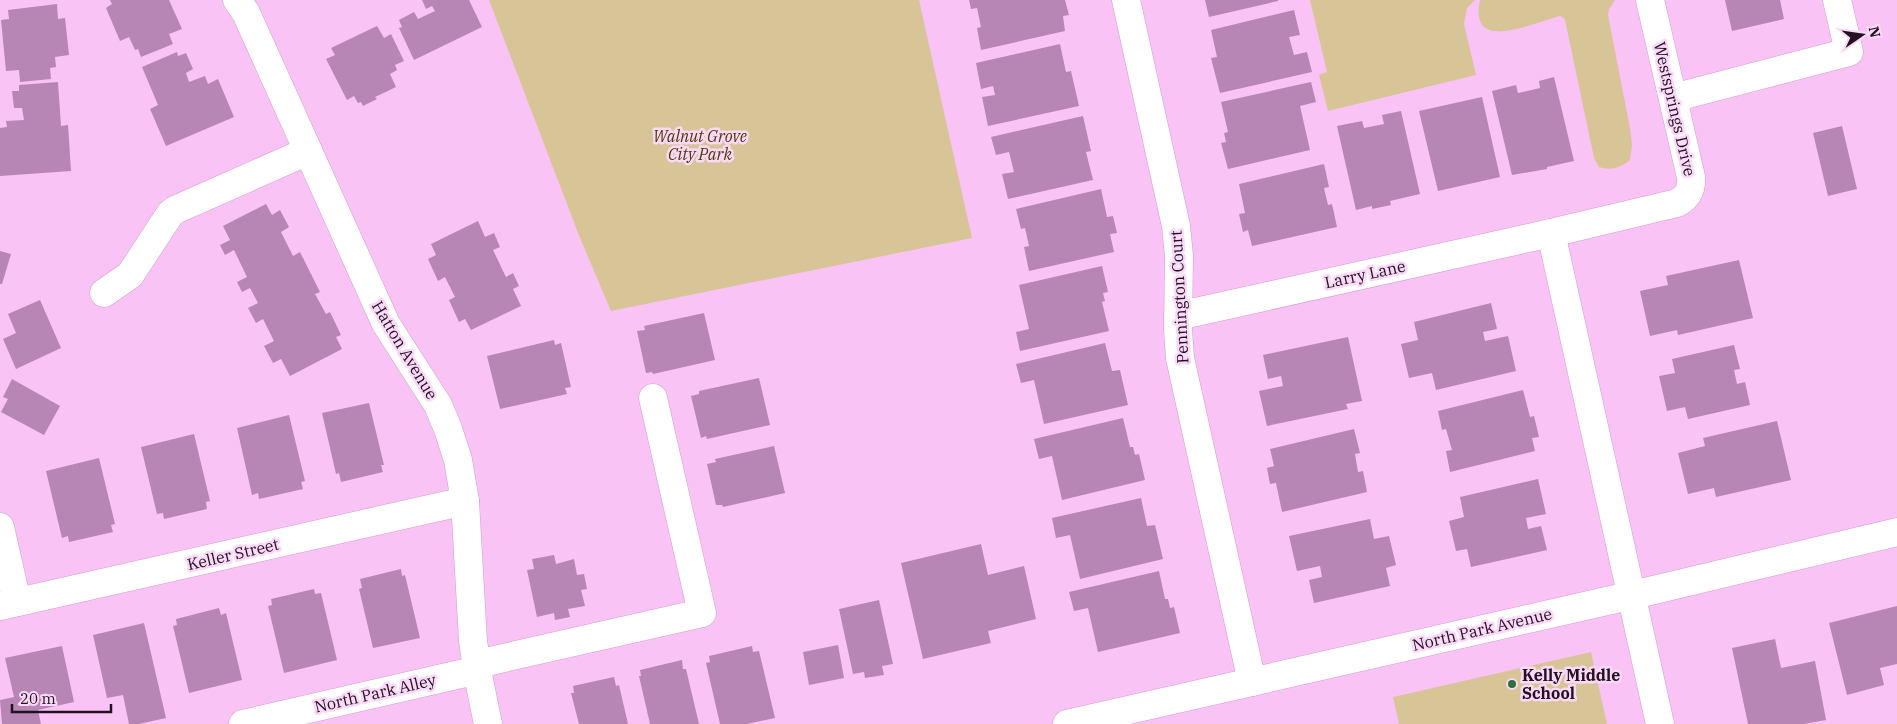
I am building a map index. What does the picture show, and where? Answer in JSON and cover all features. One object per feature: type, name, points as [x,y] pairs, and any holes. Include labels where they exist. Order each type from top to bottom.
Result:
[{"type":"street","name":"Hatton Avenue","points":[[237,0],[246,14],[386,324],[438,405],[458,460],[465,501],[473,641],[488,724]]},
{"type":"street","name":"Pennington Court","points":[[1126,0],[1176,226],[1179,256],[1178,316],[1180,358],[1252,682]]},
{"type":"street","name":"Westsprings Drive","points":[[1551,233],[1677,202],[1684,199],[1690,192],[1692,185],[1691,177],[1650,0]]},
{"type":"street","points":[[1673,98],[1849,52],[1837,0]]},
{"type":"street","points":[[104,293],[130,275],[170,214],[175,210],[308,150]]},
{"type":"street","points":[[1551,233],[1633,595],[1660,724]]},
{"type":"street","name":"Larry Lane","points":[[1178,316],[1551,233]]},
{"type":"street","name":"North Park Alley","points":[[243,724],[702,613],[653,398]]},
{"type":"street","name":"Keller Street","points":[[8,604],[465,501]]},
{"type":"street","points":[[0,527],[8,604]]},
{"type":"street","name":"North Park Avenue","points":[[1067,724],[1633,595],[1897,532]]},
{"type":"green space","name":"Walnut Grove City Park","points":[[489,0],[919,0],[972,238],[611,311],[580,238]]},
{"type":"green space","points":[[1310,0],[1475,0],[1467,8],[1464,24],[1476,75],[1328,111],[1319,75],[1327,72]]},
{"type":"green space","points":[[1480,0],[1615,0],[1609,9],[1608,15],[1630,128],[1632,145],[1630,160],[1619,167],[1608,169],[1599,167],[1594,158],[1565,20],[1561,16],[1521,28],[1494,31],[1484,27],[1479,17]]},
{"type":"green space","name":"Kelly Middle School","points":[[1591,652],[1607,724],[1399,724],[1393,697]]},
{"type":"building","points":[[110,0],[169,0],[182,29],[169,34],[173,44],[141,57],[138,49],[135,50],[129,37],[120,41],[106,8],[112,4]]},
{"type":"building","points":[[422,0],[469,0],[482,27],[414,60],[399,28],[402,27],[399,20],[414,12],[418,19],[435,11],[432,6],[426,9]]},
{"type":"building","points":[[969,0],[1065,0],[1069,15],[1063,16],[1065,31],[981,50],[977,28],[981,27],[977,8],[971,9]]},
{"type":"building","points":[[1205,0],[1278,0],[1278,1],[1209,17]]},
{"type":"building","points":[[1725,0],[1780,0],[1784,19],[1732,31]]},
{"type":"building","points":[[57,4],[58,19],[65,18],[69,55],[55,57],[56,67],[50,68],[51,79],[20,82],[19,70],[6,71],[1,20],[9,19],[8,10]]},
{"type":"building","points":[[1294,10],[1300,35],[1289,37],[1294,55],[1307,52],[1312,72],[1220,93],[1211,58],[1217,57],[1211,30]]},
{"type":"building","points":[[377,26],[384,38],[391,34],[404,61],[395,65],[397,70],[390,74],[396,87],[375,97],[377,99],[363,106],[361,102],[358,103],[354,96],[347,100],[326,59],[335,55],[331,48]]},
{"type":"building","points":[[1060,44],[1066,72],[1071,71],[1079,106],[988,126],[982,97],[995,95],[993,86],[981,89],[976,63]]},
{"type":"building","points":[[177,52],[178,56],[186,53],[193,69],[186,73],[189,82],[205,76],[208,84],[218,79],[234,117],[166,146],[150,109],[158,105],[142,67]]},
{"type":"building","points":[[1554,77],[1574,161],[1547,167],[1547,169],[1512,175],[1492,91],[1516,85],[1518,93],[1540,88],[1539,81]]},
{"type":"building","points":[[58,82],[61,126],[68,125],[71,171],[0,176],[0,128],[7,127],[6,121],[24,120],[22,108],[14,108],[12,91],[19,91],[19,85]]},
{"type":"building","points":[[1311,82],[1316,102],[1300,106],[1310,150],[1228,169],[1221,143],[1226,142],[1224,133],[1228,132],[1221,102]]},
{"type":"building","points":[[1482,97],[1500,177],[1438,191],[1419,111]]},
{"type":"building","points":[[1401,111],[1420,194],[1390,201],[1391,205],[1372,209],[1372,206],[1356,210],[1337,126],[1362,121],[1364,128],[1384,124],[1382,115]]},
{"type":"building","points":[[1083,116],[1091,151],[1086,152],[1093,180],[1008,199],[1002,174],[1014,172],[1009,152],[996,155],[991,137]]},
{"type":"building","points":[[1842,126],[1857,189],[1828,196],[1813,133]]},
{"type":"building","points":[[1324,164],[1329,187],[1324,188],[1328,205],[1332,204],[1337,227],[1252,246],[1248,230],[1243,232],[1239,214],[1245,213],[1239,184]]},
{"type":"building","points":[[1101,189],[1107,217],[1113,216],[1117,233],[1110,234],[1114,252],[1029,271],[1024,247],[1029,246],[1025,228],[1021,229],[1016,209]]},
{"type":"building","points":[[266,204],[272,215],[280,210],[289,227],[281,232],[293,256],[300,252],[320,292],[315,294],[326,314],[330,312],[341,335],[336,337],[342,349],[290,376],[281,359],[273,363],[264,346],[274,341],[263,319],[256,323],[248,308],[258,303],[250,288],[242,292],[237,282],[247,277],[234,250],[225,255],[220,245],[230,240],[223,226]]},
{"type":"building","points":[[478,221],[485,237],[494,233],[500,247],[493,250],[506,277],[513,273],[519,286],[513,289],[521,306],[471,330],[465,319],[459,322],[449,300],[455,297],[445,277],[438,281],[428,259],[436,255],[431,244]]},
{"type":"building","points":[[0,251],[11,254],[2,284],[0,284]]},
{"type":"building","points":[[1739,260],[1753,318],[1678,335],[1677,330],[1650,336],[1640,291],[1668,285],[1666,276]]},
{"type":"building","points":[[1102,266],[1108,292],[1103,293],[1105,301],[1102,302],[1109,331],[1020,351],[1016,332],[1029,329],[1019,285]]},
{"type":"building","points":[[40,300],[61,348],[16,369],[3,339],[16,333],[8,314]]},
{"type":"building","points":[[1491,303],[1497,329],[1483,332],[1485,341],[1508,336],[1516,371],[1436,390],[1432,373],[1409,378],[1401,344],[1418,340],[1414,322]]},
{"type":"building","points":[[704,313],[715,360],[653,374],[652,372],[646,373],[637,331],[645,330],[644,326]]},
{"type":"building","points":[[1348,337],[1362,401],[1346,404],[1348,409],[1267,426],[1259,391],[1283,386],[1281,376],[1268,379],[1263,355]]},
{"type":"building","points":[[554,340],[555,345],[561,343],[571,387],[565,388],[567,394],[500,409],[487,356]]},
{"type":"building","points":[[1105,343],[1112,371],[1120,370],[1128,405],[1044,424],[1034,380],[1021,383],[1016,364]]},
{"type":"building","points":[[1734,345],[1740,369],[1734,370],[1737,384],[1745,382],[1750,405],[1688,419],[1685,407],[1667,411],[1659,376],[1675,373],[1672,359]]},
{"type":"building","points":[[759,378],[770,425],[707,439],[706,436],[701,438],[691,396],[699,394],[699,391]]},
{"type":"building","points":[[12,379],[60,406],[44,435],[1,412],[8,399],[3,397]]},
{"type":"building","points":[[1523,390],[1530,417],[1534,416],[1539,437],[1532,438],[1535,451],[1450,472],[1446,451],[1452,450],[1446,429],[1442,430],[1438,411]]},
{"type":"building","points":[[369,403],[384,465],[381,465],[383,472],[341,482],[339,473],[336,474],[322,413]]},
{"type":"building","points":[[289,415],[305,481],[301,482],[303,489],[259,499],[258,493],[252,495],[237,428]]},
{"type":"building","points":[[1123,418],[1130,447],[1133,447],[1135,455],[1139,454],[1145,480],[1062,500],[1052,456],[1039,459],[1034,439]]},
{"type":"building","points":[[1777,421],[1791,480],[1716,497],[1714,488],[1688,494],[1678,453],[1705,446],[1703,438]]},
{"type":"building","points":[[1354,429],[1360,453],[1355,454],[1358,472],[1363,471],[1367,492],[1282,512],[1276,483],[1270,484],[1267,468],[1274,466],[1270,449]]},
{"type":"building","points":[[194,434],[210,501],[206,502],[207,509],[164,519],[163,513],[157,514],[141,447]]},
{"type":"building","points":[[774,446],[785,493],[723,507],[722,505],[716,505],[707,464],[716,462],[715,459]]},
{"type":"building","points":[[99,458],[115,524],[111,525],[113,532],[69,542],[68,536],[62,538],[46,471]]},
{"type":"building","points":[[1538,479],[1546,514],[1526,518],[1528,529],[1541,526],[1547,550],[1471,567],[1467,549],[1456,551],[1449,521],[1464,517],[1460,497]]},
{"type":"building","points":[[1141,498],[1147,526],[1155,525],[1163,559],[1080,579],[1070,535],[1056,538],[1052,518]]},
{"type":"building","points":[[1370,519],[1374,539],[1389,536],[1396,565],[1386,568],[1390,586],[1314,603],[1309,580],[1322,577],[1320,566],[1297,571],[1289,536]]},
{"type":"building","points":[[981,544],[988,575],[1024,566],[1036,619],[988,631],[991,643],[923,659],[901,563]]},
{"type":"building","points":[[554,555],[556,564],[574,559],[577,575],[584,574],[587,589],[581,590],[585,606],[568,609],[570,617],[555,620],[554,613],[537,617],[527,570],[534,569],[532,559]]},
{"type":"building","points":[[401,569],[402,576],[405,575],[420,638],[373,648],[359,589],[362,588],[360,579]]},
{"type":"building","points":[[1159,571],[1165,599],[1168,599],[1170,608],[1174,607],[1180,633],[1098,652],[1088,608],[1074,611],[1069,592]]},
{"type":"building","points":[[314,589],[315,594],[321,593],[337,660],[284,673],[268,606],[272,605],[271,599]]},
{"type":"building","points":[[879,600],[893,664],[882,666],[884,675],[865,678],[864,672],[853,674],[839,609]]},
{"type":"building","points":[[1897,606],[1897,664],[1880,668],[1884,685],[1847,695],[1829,623]]},
{"type":"building","points":[[219,608],[221,615],[226,613],[242,680],[189,693],[173,626],[177,625],[176,619]]},
{"type":"building","points":[[144,623],[166,718],[139,724],[129,724],[123,695],[107,698],[93,635]]},
{"type":"building","points":[[1775,639],[1781,668],[1815,661],[1826,720],[1804,724],[1748,724],[1732,648]]},
{"type":"building","points":[[838,645],[844,678],[809,685],[803,652]]},
{"type":"building","points":[[62,646],[74,702],[38,710],[41,724],[2,724],[0,700],[14,697],[5,658]]},
{"type":"building","points":[[752,646],[753,652],[759,651],[775,718],[747,724],[720,724],[706,663],[710,662],[709,656]]},
{"type":"building","points":[[682,660],[683,669],[686,669],[699,724],[650,724],[639,676],[641,676],[640,670]]},
{"type":"building","points":[[614,677],[616,686],[619,685],[628,724],[579,724],[571,693],[574,693],[573,686]]},
{"type":"place","name":"Kelly Middle School","points":[[1512,684]]}]
